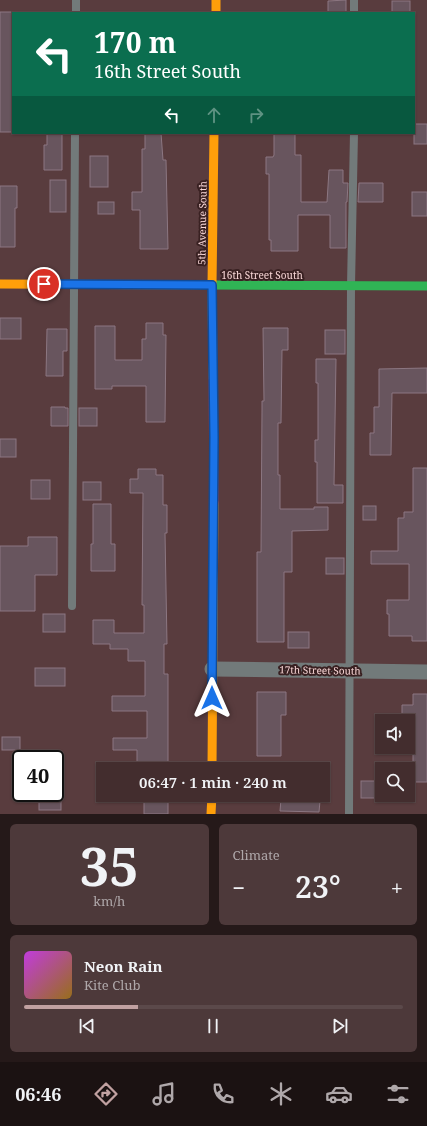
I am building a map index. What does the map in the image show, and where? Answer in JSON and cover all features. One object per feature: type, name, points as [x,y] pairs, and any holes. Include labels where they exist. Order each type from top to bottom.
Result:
[{"type":"street","points":[[216,0],[216,12]]},
{"type":"street","name":"5th Avenue South","points":[[212,762],[214,429],[212,285],[214,134]]},
{"type":"street","name":"16th Street South","points":[[0,284],[427,286]]},
{"type":"street","name":"17th Street South","points":[[212,669],[427,672]]},
{"type":"street","points":[[212,802],[212,814]]},
{"type":"lane","points":[[76,0],[76,12]]},
{"type":"lane","points":[[354,0],[354,12]]},
{"type":"lane","points":[[72,606],[75,134]]},
{"type":"lane","points":[[349,814],[350,286],[354,134]]},
{"type":"building","points":[[346,0],[346,12],[328,12],[328,1]]},
{"type":"building","points":[[392,1],[410,1],[410,12],[392,12]]},
{"type":"building","points":[[0,12],[12,12],[12,132],[0,132]]},
{"type":"building","points":[[415,124],[427,124],[427,144],[414,144]]},
{"type":"building","points":[[47,134],[62,134],[62,170],[44,170],[44,145],[47,145]]},
{"type":"building","points":[[145,134],[161,134],[163,160],[166,160],[168,249],[140,249],[140,210],[132,210],[132,192],[142,192],[142,149],[145,149]]},
{"type":"building","points":[[274,134],[295,134],[295,155],[301,155],[301,202],[327,202],[329,170],[343,170],[343,183],[348,183],[346,202],[346,248],[330,248],[330,215],[298,215],[298,251],[271,251],[271,240],[269,240],[269,174],[266,174],[266,157],[273,157]]},
{"type":"building","points":[[90,156],[108,156],[108,187],[90,187]]},
{"type":"building","points":[[50,180],[66,180],[66,212],[50,212]]},
{"type":"building","points":[[359,183],[383,183],[383,202],[358,202]]},
{"type":"building","points":[[0,186],[17,186],[17,208],[15,208],[15,247],[0,247]]},
{"type":"building","points":[[412,192],[427,192],[427,216],[412,216]]},
{"type":"building","points":[[98,202],[114,202],[114,214],[98,214]]},
{"type":"building","points":[[0,318],[21,318],[21,339],[0,339]]},
{"type":"building","points":[[146,323],[163,323],[163,335],[166,335],[165,422],[146,422],[146,386],[112,386],[112,389],[95,389],[95,326],[115,326],[115,360],[142,360],[142,339],[146,339]]},
{"type":"building","points":[[263,328],[288,328],[288,350],[282,350],[281,423],[278,423],[278,475],[280,475],[280,509],[314,509],[314,507],[328,507],[328,530],[292,531],[292,572],[284,572],[284,642],[257,642],[257,552],[261,552],[262,401],[264,401]]},
{"type":"building","points":[[47,329],[67,329],[67,351],[63,351],[63,376],[46,376]]},
{"type":"building","points":[[325,330],[345,330],[345,354],[325,354]]},
{"type":"building","points":[[316,359],[336,359],[334,485],[343,485],[343,503],[317,503],[317,462],[315,462],[315,440],[318,440],[318,383],[316,383]]},
{"type":"building","points":[[427,368],[427,393],[392,393],[391,455],[370,455],[370,433],[374,433],[374,407],[379,407],[379,369]]},
{"type":"building","points":[[51,407],[68,408],[68,426],[51,426]]},
{"type":"building","points":[[79,408],[97,408],[97,426],[79,426]]},
{"type":"building","points":[[0,439],[16,439],[16,457],[0,457]]},
{"type":"building","points":[[413,468],[427,468],[427,641],[412,641],[412,636],[389,636],[389,614],[387,614],[387,600],[409,600],[409,564],[371,564],[371,551],[398,551],[398,518],[404,518],[404,512],[413,512]]},
{"type":"building","points":[[138,469],[156,469],[156,475],[163,475],[163,505],[167,505],[167,533],[165,533],[167,644],[164,644],[164,674],[168,674],[168,762],[137,762],[137,750],[113,750],[113,738],[147,738],[147,711],[112,711],[112,696],[145,696],[145,661],[128,661],[128,649],[110,649],[110,644],[93,644],[93,620],[114,620],[114,633],[144,633],[144,605],[142,605],[143,493],[130,493],[130,479],[138,479]]},
{"type":"building","points":[[31,480],[50,480],[50,499],[31,499]]},
{"type":"building","points":[[83,482],[101,482],[101,500],[83,500]]},
{"type":"building","points":[[93,504],[111,504],[111,544],[115,544],[115,571],[91,571]]},
{"type":"building","points":[[363,506],[376,506],[376,520],[363,520]]},
{"type":"building","points":[[28,537],[57,537],[57,575],[35,575],[35,611],[0,611],[0,546],[28,546]]},
{"type":"building","points":[[326,558],[344,558],[344,574],[326,574]]},
{"type":"building","points":[[43,614],[65,614],[65,632],[43,632]]},
{"type":"building","points":[[288,632],[309,632],[309,648],[288,648]]},
{"type":"building","points":[[35,668],[65,668],[65,686],[35,686]]},
{"type":"building","points":[[257,692],[286,692],[286,715],[281,715],[281,756],[257,756]]},
{"type":"building","points":[[413,694],[427,694],[427,782],[415,782],[415,762],[413,762],[413,754],[415,754],[415,714],[402,714],[402,705],[413,705]]},
{"type":"building","points":[[2,737],[20,737],[20,750],[2,750]]},
{"type":"building","points":[[361,781],[375,781],[375,798],[361,798]]},
{"type":"building","points":[[39,802],[61,802],[61,810],[39,810]]},
{"type":"building","points":[[144,802],[168,802],[168,814],[144,814]]},
{"type":"building","points":[[281,802],[320,802],[319,812],[280,811]]},
{"type":"traffic: fast","points":[[207,285],[427,286]]},
{"type":"traffic: slow","points":[[216,0],[216,12]]},
{"type":"traffic: slow","points":[[213,378],[212,285],[214,134]]},
{"type":"traffic: slow","points":[[0,284],[207,285]]},
{"type":"traffic: slow","points":[[212,762],[214,503]]},
{"type":"traffic: slow","points":[[211,814],[212,802]]},
{"type":"traffic: jam","points":[[213,378],[214,503]]},
{"type":"route","points":[[44,284],[212,285],[214,437],[212,698]]}]
